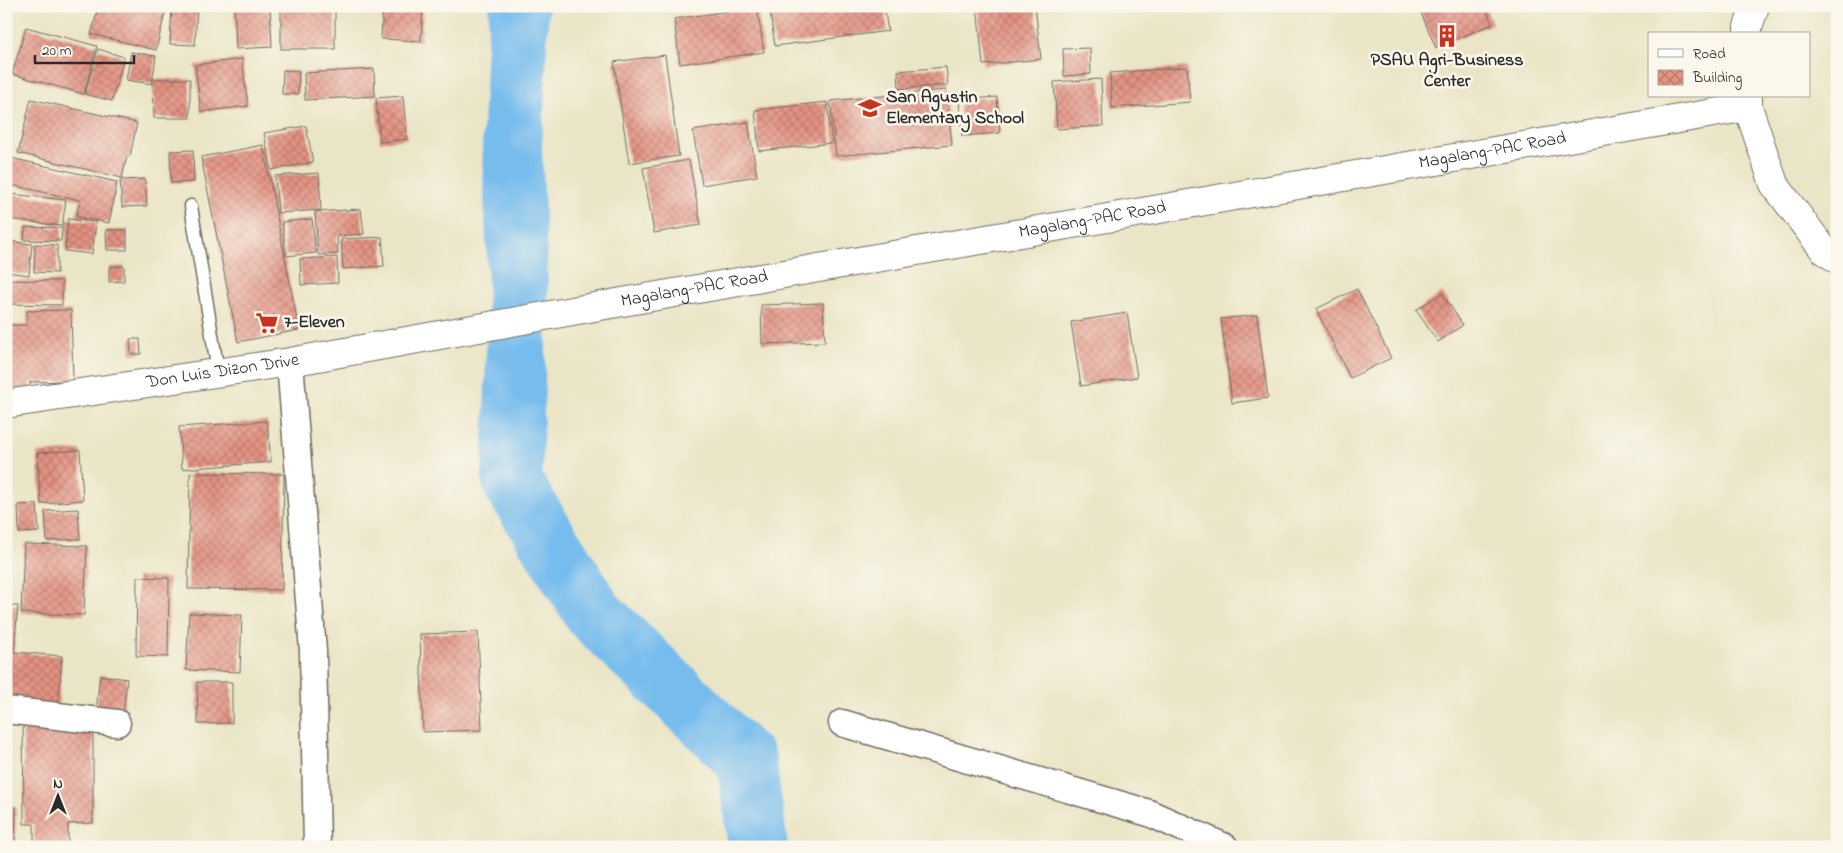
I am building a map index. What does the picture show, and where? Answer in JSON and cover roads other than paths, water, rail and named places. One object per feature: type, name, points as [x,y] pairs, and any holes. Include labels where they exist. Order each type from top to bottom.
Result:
[{"type":"street","points":[[1748,32],[1755,6]]},
{"type":"street","name":"Magalang-PAC Road","points":[[438,335],[1748,102],[1774,184],[1824,250],[1837,258]]},
{"type":"street","name":"Don Luis Dizon Drive","points":[[6,404],[290,362],[438,335]]},
{"type":"street","points":[[290,362],[313,651],[317,847]]},
{"type":"street","points":[[6,710],[117,723]]},
{"type":"street","points":[[842,723],[1149,813],[1225,847]]},
{"type":"lane","points":[[191,206],[218,372]]},
{"type":"waterway","points":[[519,6],[512,148],[518,284],[512,482],[595,615],[746,760],[758,847]]},
{"type":"place","name":"PSAU Agri-Business Center","points":[[1447,36]]},
{"type":"place","name":"San Agustin Elementary School","points":[[870,108]]},
{"type":"place","name":"7-Eleven","points":[[267,323]]}]
